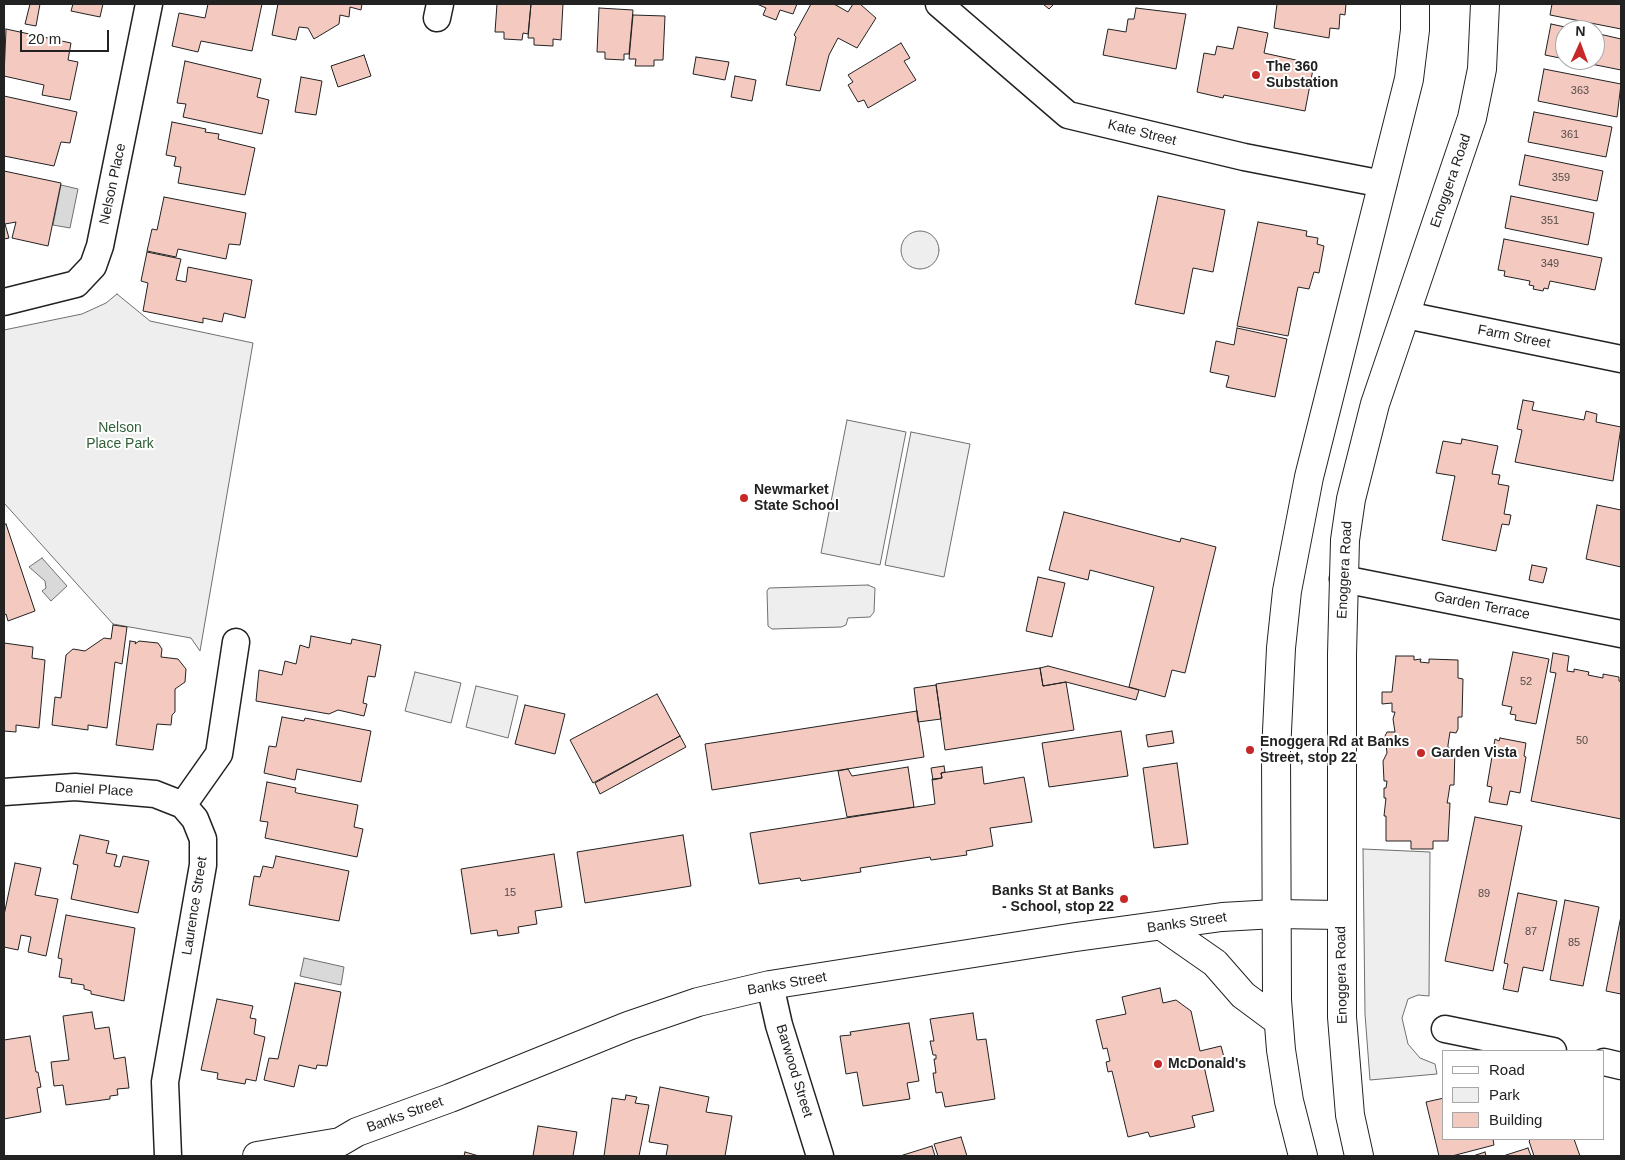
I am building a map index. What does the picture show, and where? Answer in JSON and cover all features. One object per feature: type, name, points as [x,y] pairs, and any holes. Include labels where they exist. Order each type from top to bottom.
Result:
[{"type":"main road","points":[[1303,1156],[1289,1101],[1278,1021],[1275,914],[1277,719],[1287,591],[1308,477],[1384,184],[1409,79],[1416,30],[1415,4]]},
{"type":"main road","name":"Enoggera Road","points":[[1359,1156],[1350,1115],[1344,1064],[1342,1017],[1343,579],[1348,524],[1360,456],[1375,404],[1472,118],[1482,69],[1485,4]]},
{"type":"main road","name":"Banks Street","points":[[257,1156],[340,1142],[357,1132],[450,1098],[628,1026],[698,1002],[770,985],[1222,918],[1275,914],[1341,915]]},
{"type":"main road","points":[[1162,926],[1215,963],[1243,995],[1278,1021]]},
{"type":"street","name":"Nelson Place","points":[[4,302],[76,284],[93,266],[100,246],[149,4]]},
{"type":"street","name":"Kate Street","points":[[938,4],[1068,115],[1244,157],[1384,184]]},
{"type":"street","name":"Farm Street","points":[[1406,315],[1621,359]]},
{"type":"street","name":"Garden Terrace","points":[[1343,579],[1621,634]]},
{"type":"street","points":[[183,805],[218,754],[236,642]]},
{"type":"street","name":"Daniel Place","points":[[4,792],[75,787],[155,794],[183,805]]},
{"type":"street","name":"Laurence Street","points":[[168,1156],[165,1082],[203,865],[203,839],[195,819],[183,805]]},
{"type":"street","name":"Barwood Street","points":[[770,985],[779,1025],[820,1156]]},
{"type":"street","points":[[1445,1029],[1548,1050]]},
{"type":"street","points":[[1605,1062],[1621,1066]]},
{"type":"green space","points":[[920,231],[927,232],[933,237],[938,243],[938,257],[933,263],[927,268],[920,269],[913,268],[907,263],[902,257],[901,250],[902,243],[907,237],[913,232]]},
{"type":"green space","name":"Nelson Place Park","points":[[117,294],[150,321],[253,343],[200,651],[191,638],[113,624],[4,503],[4,330],[82,314],[106,303]]},
{"type":"green space","points":[[847,420],[906,432],[880,565],[821,553]]},
{"type":"green space","points":[[911,432],[970,444],[944,577],[885,565]]},
{"type":"green space","points":[[868,585],[875,588],[874,612],[870,617],[848,618],[846,625],[841,627],[772,629],[768,626],[767,591],[769,588]]},
{"type":"green space","points":[[415,672],[461,683],[451,723],[405,711]]},
{"type":"green space","points":[[476,686],[518,696],[508,738],[466,727]]},
{"type":"green space","points":[[1363,849],[1430,852],[1429,996],[1418,995],[1408,999],[1402,1018],[1408,1044],[1420,1058],[1435,1064],[1437,1074],[1370,1080],[1365,1014]]},
{"type":"shaded area","points":[[61,185],[78,189],[70,228],[53,225]]},
{"type":"shaded area","points":[[42,558],[67,586],[51,601],[42,591],[46,588],[45,581],[29,567]]},
{"type":"shaded area","points":[[304,958],[344,967],[341,985],[300,976]]},
{"type":"building","points":[[30,4],[40,4],[36,26],[25,24]]},
{"type":"building","points":[[73,4],[103,4],[100,17],[71,11]]},
{"type":"building","points":[[208,4],[262,4],[252,51],[201,41],[198,52],[172,46],[179,13],[205,18]]},
{"type":"building","points":[[278,4],[362,4],[361,10],[350,7],[349,17],[340,15],[339,24],[314,39],[308,28],[299,27],[296,40],[272,35]]},
{"type":"building","points":[[497,4],[531,4],[528,34],[523,33],[522,40],[504,39],[504,32],[495,32]]},
{"type":"building","points":[[531,4],[563,4],[561,40],[553,39],[553,46],[534,45],[534,38],[528,38]]},
{"type":"building","points":[[757,4],[797,4],[793,14],[780,10],[776,20],[763,15],[766,8]]},
{"type":"building","points":[[811,4],[834,4],[848,12],[853,4],[860,4],[876,18],[857,48],[838,38],[829,55],[820,91],[786,85],[796,37],[794,35]]},
{"type":"building","points":[[1043,4],[1054,4],[1049,9]]},
{"type":"building","points":[[1277,4],[1346,4],[1345,15],[1340,14],[1339,29],[1330,28],[1329,38],[1274,28]]},
{"type":"building","points":[[1552,4],[1621,4],[1621,29],[1605,26],[1605,20],[1575,20],[1550,15]]},
{"type":"building","points":[[599,8],[633,10],[629,54],[624,54],[624,60],[605,59],[605,52],[597,52]]},
{"type":"building","points":[[1136,8],[1186,14],[1176,69],[1103,55],[1108,29],[1126,32],[1128,19],[1134,19]]},
{"type":"building","points":[[633,15],[665,16],[663,60],[654,60],[654,66],[635,66],[636,59],[629,59]]},
{"type":"building","points":[[1551,24],[1555,25],[1555,57],[1545,55]]},
{"type":"building","name":"The 360 Substation","points":[[1238,27],[1268,33],[1264,53],[1314,64],[1305,111],[1224,95],[1223,98],[1197,92],[1204,53],[1215,55],[1217,46],[1233,49]]},
{"type":"building","points":[[6,29],[71,43],[68,60],[78,62],[70,100],[42,95],[44,85],[4,76]]},
{"type":"building","points":[[1605,35],[1621,39],[1621,70],[1605,67]]},
{"type":"building","points":[[901,43],[910,58],[904,61],[916,80],[868,108],[864,100],[858,102],[848,85],[853,82],[848,75]]},
{"type":"building","points":[[364,55],[371,76],[338,87],[331,66]]},
{"type":"building","points":[[696,57],[729,62],[725,80],[693,74]]},
{"type":"building","points":[[185,61],[261,79],[257,97],[269,100],[262,134],[183,117],[186,104],[177,103]]},
{"type":"building","points":[[1544,69],[1621,84],[1617,117],[1538,101]]},
{"type":"building","points":[[735,76],[756,80],[752,101],[731,97]]},
{"type":"building","points":[[301,77],[322,81],[316,115],[295,112]]},
{"type":"building","points":[[4,96],[77,112],[70,143],[61,142],[54,166],[4,156]]},
{"type":"building","points":[[1534,112],[1612,127],[1606,157],[1528,142]]},
{"type":"building","points":[[172,122],[206,129],[205,132],[219,134],[218,139],[255,148],[245,195],[178,183],[181,167],[174,166],[176,157],[166,155]]},
{"type":"building","points":[[1525,155],[1603,171],[1597,201],[1519,185]]},
{"type":"building","points":[[4,171],[61,183],[48,246],[12,238],[16,222],[5,224],[9,238],[4,239]]},
{"type":"building","points":[[1158,196],[1225,210],[1213,272],[1193,268],[1184,314],[1135,304]]},
{"type":"building","points":[[1511,196],[1594,213],[1588,245],[1505,228]]},
{"type":"building","points":[[164,197],[246,213],[240,245],[229,244],[226,259],[178,249],[176,257],[147,251],[152,229],[157,230]]},
{"type":"building","points":[[1258,222],[1307,231],[1306,236],[1318,238],[1317,244],[1324,246],[1319,273],[1314,272],[1309,289],[1298,287],[1288,336],[1237,326]]},
{"type":"building","points":[[1504,239],[1602,258],[1595,290],[1550,281],[1548,289],[1544,288],[1543,291],[1533,289],[1534,286],[1529,285],[1530,281],[1504,276],[1505,271],[1498,270]]},
{"type":"building","points":[[147,252],[181,259],[176,280],[186,282],[188,267],[252,280],[245,318],[224,313],[222,322],[203,318],[203,323],[143,311],[148,283],[141,281]]},
{"type":"building","points":[[1237,328],[1287,339],[1275,397],[1226,387],[1229,376],[1210,372],[1216,341],[1234,345]]},
{"type":"building","points":[[1523,400],[1534,402],[1532,410],[1584,420],[1586,411],[1597,414],[1596,422],[1621,427],[1613,481],[1515,462],[1522,430],[1517,429]]},
{"type":"building","points":[[1462,439],[1498,446],[1492,474],[1500,475],[1498,484],[1509,486],[1504,514],[1511,515],[1509,525],[1502,524],[1496,551],[1442,540],[1455,476],[1436,473],[1443,441],[1461,444]]},
{"type":"building","points":[[1597,505],[1621,510],[1621,567],[1586,559]]},
{"type":"building","points":[[1064,512],[1180,542],[1181,538],[1216,547],[1185,673],[1172,670],[1165,697],[1129,687],[1154,587],[1090,570],[1088,580],[1049,570]]},
{"type":"building","points":[[6,524],[35,611],[8,621],[6,614],[4,615],[4,525]]},
{"type":"building","points":[[1532,565],[1547,568],[1543,583],[1529,580]]},
{"type":"building","points":[[1038,577],[1065,583],[1052,637],[1026,631]]},
{"type":"building","points":[[113,625],[127,627],[122,664],[115,662],[107,728],[88,725],[88,730],[52,725],[55,697],[61,698],[66,655],[73,649],[85,651],[104,638],[111,639]]},
{"type":"building","points":[[311,636],[351,644],[352,639],[381,645],[375,677],[368,676],[363,703],[367,704],[364,716],[338,710],[329,714],[256,701],[259,670],[282,675],[285,661],[296,664],[300,645],[309,648]]},
{"type":"building","points":[[130,641],[136,642],[135,644],[139,641],[158,643],[162,649],[161,657],[178,659],[186,669],[185,682],[175,689],[175,712],[172,715],[171,725],[157,724],[153,750],[116,745]]},
{"type":"building","points":[[4,643],[33,647],[32,658],[45,660],[39,728],[16,725],[16,732],[4,731]]},
{"type":"building","points":[[1513,652],[1549,659],[1536,724],[1515,720],[1516,715],[1510,714],[1512,707],[1502,705]]},
{"type":"building","points":[[1553,653],[1569,656],[1567,671],[1574,672],[1574,669],[1589,672],[1588,675],[1603,678],[1603,674],[1619,677],[1621,682],[1621,819],[1531,801],[1556,673],[1550,672]]},
{"type":"building","name":"Garden Vista","points":[[1396,656],[1414,656],[1414,660],[1421,659],[1420,662],[1429,663],[1429,659],[1458,660],[1458,678],[1463,679],[1462,717],[1458,717],[1456,733],[1450,732],[1448,745],[1448,748],[1455,748],[1454,785],[1450,785],[1447,803],[1450,803],[1448,841],[1433,841],[1433,849],[1411,849],[1411,841],[1386,841],[1386,816],[1384,816],[1386,798],[1384,798],[1384,788],[1386,788],[1387,781],[1384,781],[1383,761],[1387,753],[1385,736],[1387,732],[1395,732],[1393,719],[1395,712],[1392,712],[1392,703],[1382,704],[1382,692],[1392,692]]},
{"type":"building","points":[[1048,666],[1139,690],[1136,700],[1066,682],[1043,686],[1040,668]]},
{"type":"building","points":[[1040,668],[1043,686],[1066,682],[1074,730],[945,750],[936,684]]},
{"type":"building","points":[[936,685],[941,719],[918,722],[914,688]]},
{"type":"building","points":[[657,694],[680,736],[593,783],[570,740]]},
{"type":"building","points":[[525,705],[565,714],[555,754],[515,744]]},
{"type":"building","points":[[917,711],[924,757],[712,790],[705,744]]},
{"type":"building","points":[[282,717],[304,721],[305,718],[371,731],[361,782],[297,769],[295,780],[264,773],[269,746],[276,747]]},
{"type":"building","points":[[1121,731],[1128,776],[1049,787],[1042,743]]},
{"type":"building","points":[[1172,731],[1174,743],[1148,747],[1146,735]]},
{"type":"building","points":[[680,736],[686,747],[600,794],[595,783]]},
{"type":"building","points":[[1500,738],[1526,743],[1524,756],[1526,757],[1520,793],[1510,791],[1507,805],[1489,802],[1492,787],[1487,786],[1495,739],[1499,741]]},
{"type":"building","points":[[1177,763],[1188,844],[1154,848],[1143,768]]},
{"type":"building","points":[[944,766],[945,772],[941,773],[942,778],[933,780],[931,768]]},
{"type":"building","points":[[908,767],[914,807],[847,817],[838,771],[848,769],[852,776]]},
{"type":"building","points":[[982,767],[984,784],[1024,777],[1032,822],[990,828],[993,846],[966,851],[967,855],[931,860],[930,857],[860,868],[861,872],[801,881],[800,878],[759,884],[750,833],[935,804],[932,779],[942,778],[941,773]]},
{"type":"building","points":[[267,782],[296,788],[295,792],[297,793],[358,805],[354,827],[363,829],[357,857],[265,838],[268,822],[260,821]]},
{"type":"building","points":[[1475,817],[1522,826],[1493,971],[1445,961]]},
{"type":"building","points":[[80,835],[109,841],[106,853],[117,855],[114,866],[120,867],[123,856],[149,861],[138,913],[71,899],[78,865],[73,864]]},
{"type":"building","points":[[683,835],[691,886],[585,903],[577,852]]},
{"type":"building","points":[[554,854],[562,907],[535,911],[537,924],[518,927],[519,933],[498,936],[497,930],[471,934],[461,869]]},
{"type":"building","points":[[276,856],[349,871],[339,921],[249,905],[254,876],[260,877],[263,866],[273,868]]},
{"type":"building","points":[[15,863],[41,868],[35,895],[58,899],[46,956],[28,952],[31,937],[21,935],[18,950],[4,947],[4,915]]},
{"type":"building","points":[[1518,893],[1557,901],[1543,971],[1523,967],[1518,992],[1503,989],[1508,964],[1504,963]]},
{"type":"building","points":[[1565,900],[1599,907],[1583,986],[1550,980]]},
{"type":"building","points":[[66,915],[135,928],[124,1001],[91,994],[91,991],[84,989],[84,985],[71,983],[72,979],[59,977],[62,959],[58,958]]},
{"type":"building","points":[[1621,916],[1621,994],[1606,991]]},
{"type":"building","points":[[295,983],[341,992],[327,1066],[317,1065],[316,1069],[299,1065],[294,1087],[264,1080],[269,1058],[278,1059]]},
{"type":"building","name":"McDonald's","points":[[1160,988],[1163,1003],[1176,1000],[1191,1011],[1200,1051],[1221,1046],[1225,1061],[1204,1066],[1214,1111],[1192,1116],[1195,1127],[1150,1137],[1148,1132],[1128,1137],[1112,1071],[1108,1072],[1106,1062],[1110,1061],[1107,1048],[1103,1049],[1096,1020],[1126,1014],[1122,997]]},
{"type":"building","points":[[217,999],[253,1006],[250,1018],[256,1019],[254,1034],[265,1037],[256,1081],[246,1079],[245,1084],[217,1079],[218,1073],[201,1070]]},
{"type":"building","points":[[92,1012],[95,1029],[109,1027],[114,1059],[125,1057],[129,1088],[117,1089],[118,1095],[110,1096],[110,1099],[66,1105],[63,1085],[54,1086],[51,1062],[69,1060],[63,1016]]},
{"type":"building","points":[[973,1013],[977,1040],[986,1039],[995,1099],[945,1107],[942,1092],[936,1093],[933,1073],[936,1073],[934,1059],[936,1059],[936,1055],[933,1055],[930,1041],[934,1041],[930,1019]]},
{"type":"building","points":[[909,1023],[919,1081],[907,1083],[910,1099],[863,1106],[857,1072],[846,1074],[840,1036],[851,1035],[850,1032]]},
{"type":"building","points":[[30,1036],[36,1072],[38,1072],[41,1087],[37,1088],[41,1112],[4,1119],[4,1040]]},
{"type":"building","points":[[660,1087],[709,1097],[706,1112],[732,1116],[725,1156],[666,1156],[668,1145],[649,1142]]},
{"type":"building","points":[[626,1095],[637,1097],[635,1103],[649,1105],[639,1156],[604,1156],[612,1098],[625,1100]]},
{"type":"building","points":[[1442,1098],[1442,1140],[1493,1140],[1494,1145],[1452,1156],[1439,1156],[1426,1102]]},
{"type":"building","points":[[538,1126],[577,1132],[573,1156],[533,1156]]},
{"type":"building","points":[[961,1137],[967,1156],[938,1156],[934,1144]]},
{"type":"building","points":[[1574,1140],[1580,1156],[1534,1156],[1529,1141]]},
{"type":"building","points":[[932,1146],[935,1156],[900,1156]]},
{"type":"building","points":[[1528,1148],[1531,1156],[1503,1156]]},
{"type":"building","points":[[465,1152],[479,1156],[464,1156]]},
{"type":"building","points":[[1485,1152],[1486,1156],[1473,1156]]},
{"type":"place","name":"The 360 Substation","points":[[1256,75]]},
{"type":"place","name":"Newmarket State School","points":[[744,498]]},
{"type":"place","name":"Enoggera Rd at Banks Street, stop 22","points":[[1250,750]]},
{"type":"place","name":"Garden Vista","points":[[1421,753]]},
{"type":"place","name":"Banks St at Banks - School, stop 22","points":[[1124,899]]},
{"type":"place","name":"McDonald's","points":[[1158,1064]]}]
